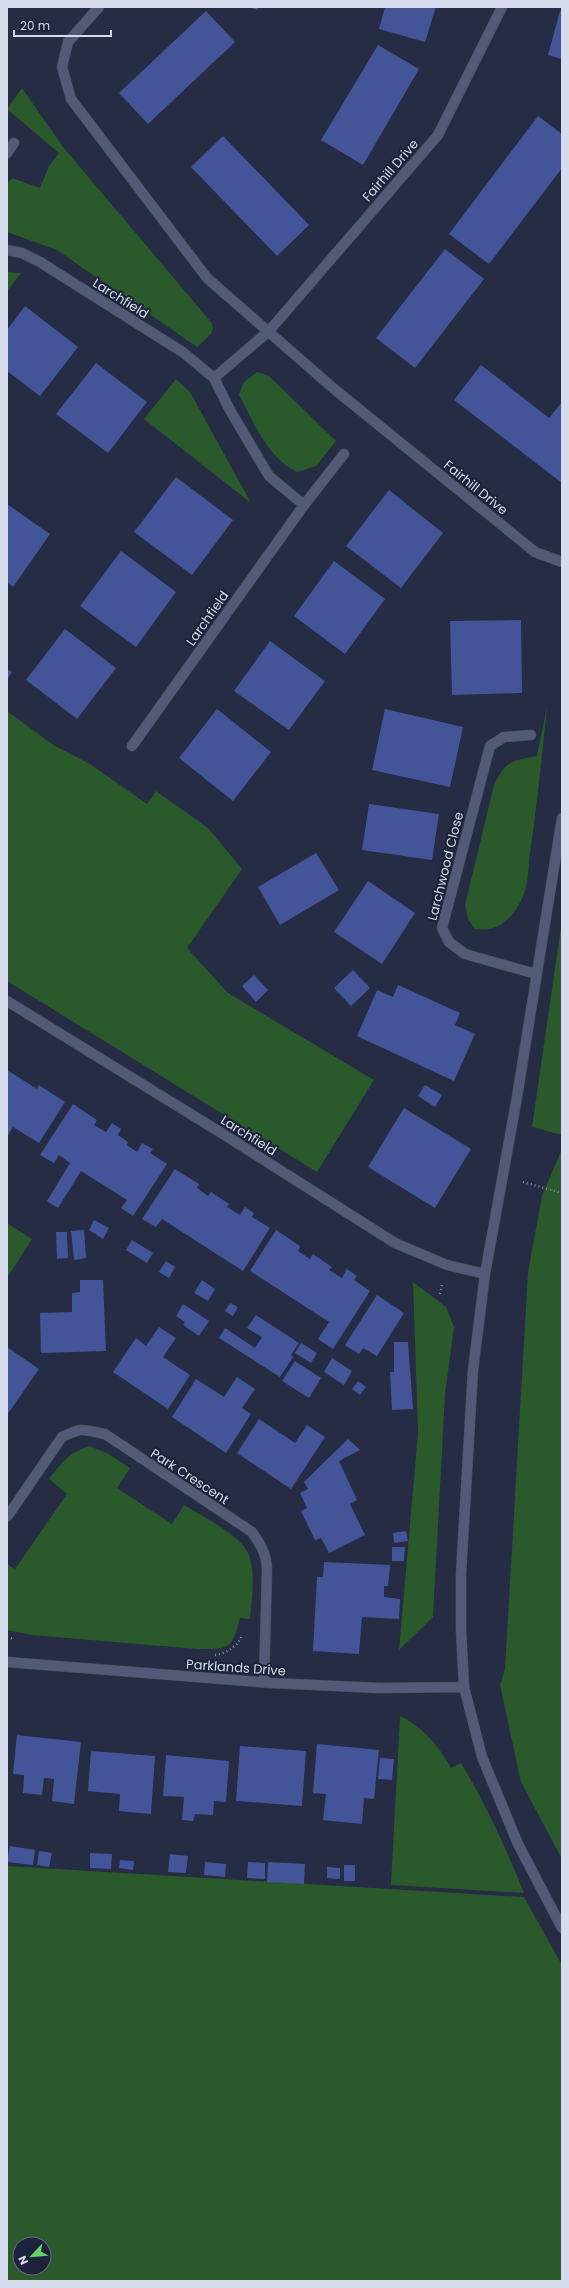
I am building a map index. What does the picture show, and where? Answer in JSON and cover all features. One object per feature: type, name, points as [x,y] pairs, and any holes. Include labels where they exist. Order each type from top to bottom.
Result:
[{"type":"street","name":"Fairhill Drive","points":[[100,7],[68,42],[62,67],[71,99],[207,278],[333,388],[535,552],[562,562]]},
{"type":"street","name":"Fairhill Drive","points":[[269,331],[438,135],[502,7]]},
{"type":"street","points":[[7,153],[14,142]]},
{"type":"street","name":"Larchfield","points":[[7,250],[22,253],[40,262],[184,353],[214,378],[231,412],[269,476],[304,505]]},
{"type":"street","points":[[214,378],[269,331]]},
{"type":"street","name":"Larchfield","points":[[132,746],[304,505],[344,454]]},
{"type":"street","name":"Larchwood Close","points":[[531,735],[504,737],[490,746],[442,928],[449,942],[465,954],[536,974]]},
{"type":"street","points":[[562,818],[517,1096],[485,1274],[473,1370],[461,1574],[461,1629],[464,1687],[482,1758],[497,1798],[518,1844],[562,1928]]},
{"type":"street","name":"Larchfield","points":[[7,1001],[224,1134],[395,1243],[447,1266],[485,1274]]},
{"type":"street","name":"Park Crescent","points":[[7,1517],[62,1437],[76,1429],[89,1430],[105,1434],[252,1532],[266,1554],[264,1682]]},
{"type":"street","name":"Parklands Drive","points":[[7,1662],[264,1682],[380,1688],[464,1687]]},
{"type":"path","points":[[502,1176],[562,1193]]},
{"type":"path","points":[[209,1654],[225,1652],[237,1644],[245,1626],[265,1628]]},
{"type":"path","points":[[7,1637],[15,1639]]},
{"type":"green space","points":[[22,88],[63,147],[211,322],[213,328],[211,334],[197,347],[57,250],[7,232],[7,183],[12,178],[40,188],[49,166],[59,153],[7,109]]},
{"type":"green space","points":[[7,272],[21,273],[7,291]]},
{"type":"green space","points":[[257,372],[269,376],[336,441],[316,466],[297,472],[277,458],[262,438],[239,395],[243,383]]},
{"type":"green space","points":[[176,379],[190,392],[251,503],[144,419]]},
{"type":"green space","points":[[547,707],[525,891],[515,911],[505,922],[498,926],[484,930],[475,929],[468,919],[465,905],[494,785],[506,766],[521,759],[537,756]]},
{"type":"green space","points":[[7,711],[55,746],[90,764],[147,804],[156,791],[208,828],[242,869],[187,948],[228,993],[374,1080],[317,1172],[7,981]]},
{"type":"green space","points":[[562,920],[562,1135],[532,1127]]},
{"type":"green space","points":[[562,1149],[562,1859],[521,1782],[500,1685],[505,1669],[528,1272],[542,1196]]},
{"type":"green space","points":[[7,1223],[32,1239],[7,1278]]},
{"type":"green space","points":[[413,1282],[446,1307],[454,1327],[445,1394],[433,1617],[399,1650],[418,1433]]},
{"type":"green space","points":[[89,1446],[107,1453],[130,1468],[117,1488],[172,1524],[184,1505],[222,1528],[240,1542],[246,1550],[252,1565],[253,1588],[250,1619],[240,1618],[234,1636],[228,1646],[216,1649],[197,1649],[32,1635],[7,1630],[7,1564],[15,1569],[67,1494],[49,1479],[66,1459],[76,1451]]},
{"type":"green space","points":[[400,1716],[416,1725],[430,1738],[451,1768],[461,1763],[495,1826],[524,1893],[391,1885]]},
{"type":"green space","points":[[7,1866],[524,1897],[562,1965],[562,2281],[7,2281]]},
{"type":"building","points":[[248,7],[258,7],[258,10]]},
{"type":"building","points":[[385,7],[436,7],[425,42],[379,29]]},
{"type":"building","points":[[206,11],[235,42],[148,124],[119,93]]},
{"type":"building","points":[[560,11],[562,12],[562,59],[548,55]]},
{"type":"building","points":[[378,45],[419,69],[363,165],[321,140]]},
{"type":"building","points":[[538,116],[562,134],[562,168],[489,264],[449,234]]},
{"type":"building","points":[[223,136],[309,225],[277,256],[191,167]]},
{"type":"building","points":[[445,249],[484,279],[415,368],[376,338]]},
{"type":"building","points":[[25,306],[78,347],[40,396],[7,371],[7,330]]},
{"type":"building","points":[[96,363],[147,402],[108,453],[56,414]]},
{"type":"building","points":[[481,365],[549,418],[562,402],[562,483],[454,400]]},
{"type":"building","points":[[176,477],[233,520],[192,575],[134,532]]},
{"type":"building","points":[[389,490],[443,533],[401,588],[346,546]]},
{"type":"building","points":[[7,504],[50,534],[13,587],[7,582]]},
{"type":"building","points":[[121,551],[176,592],[136,647],[80,606]]},
{"type":"building","points":[[334,561],[385,599],[345,654],[294,616]]},
{"type":"building","points":[[521,620],[522,693],[452,695],[450,621]]},
{"type":"building","points":[[65,629],[116,668],[77,719],[26,680]]},
{"type":"building","points":[[270,641],[325,681],[289,730],[234,691]]},
{"type":"building","points":[[7,669],[12,672],[7,680]]},
{"type":"building","points":[[217,709],[271,752],[233,801],[179,758]]},
{"type":"building","points":[[385,709],[463,727],[450,787],[372,770]]},
{"type":"building","points":[[369,804],[439,814],[432,860],[362,850]]},
{"type":"building","points":[[316,853],[339,890],[280,925],[258,887]]},
{"type":"building","points":[[368,881],[415,913],[382,964],[334,932]]},
{"type":"building","points":[[353,970],[370,988],[351,1006],[334,988]]},
{"type":"building","points":[[254,975],[268,990],[256,1002],[242,986]]},
{"type":"building","points":[[398,985],[460,1013],[455,1025],[475,1034],[454,1081],[357,1036],[377,990],[393,997]]},
{"type":"building","points":[[7,1070],[37,1089],[39,1085],[65,1102],[39,1143],[13,1127],[7,1137]]},
{"type":"building","points":[[425,1085],[442,1095],[435,1107],[418,1096]]},
{"type":"building","points":[[73,1104],[97,1120],[94,1125],[106,1132],[112,1123],[121,1129],[118,1135],[128,1142],[127,1145],[137,1152],[142,1143],[153,1149],[150,1153],[167,1164],[133,1216],[121,1208],[127,1200],[81,1171],[58,1208],[47,1201],[70,1163],[59,1155],[54,1163],[40,1155]]},
{"type":"building","points":[[404,1108],[471,1149],[435,1208],[368,1167]]},
{"type":"building","points":[[175,1169],[199,1184],[197,1188],[208,1196],[211,1192],[229,1204],[227,1207],[240,1215],[245,1207],[254,1213],[252,1217],[270,1228],[243,1271],[162,1219],[156,1227],[142,1219]]},
{"type":"building","points":[[94,1220],[109,1228],[103,1239],[89,1230]]},
{"type":"building","points":[[84,1230],[86,1258],[74,1260],[71,1231]]},
{"type":"building","points":[[276,1230],[300,1246],[298,1251],[310,1259],[313,1254],[332,1267],[329,1270],[342,1278],[347,1269],[357,1276],[354,1280],[370,1291],[333,1349],[318,1339],[329,1322],[250,1271]]},
{"type":"building","points":[[56,1232],[67,1232],[68,1258],[57,1259]]},
{"type":"building","points":[[132,1240],[153,1253],[147,1263],[126,1250]]},
{"type":"building","points":[[166,1261],[175,1267],[169,1278],[159,1272]]},
{"type":"building","points":[[80,1280],[103,1280],[106,1351],[41,1353],[40,1313],[72,1312],[72,1293],[80,1292]]},
{"type":"building","points":[[202,1280],[215,1289],[208,1301],[194,1293]]},
{"type":"building","points":[[377,1295],[404,1313],[377,1356],[363,1348],[359,1354],[345,1345]]},
{"type":"building","points":[[230,1303],[238,1307],[233,1316],[225,1311]]},
{"type":"building","points":[[183,1304],[209,1321],[199,1336],[183,1325],[185,1322],[176,1316]]},
{"type":"building","points":[[256,1315],[299,1343],[291,1355],[293,1357],[280,1377],[219,1338],[225,1328],[255,1348],[262,1337],[247,1328]]},
{"type":"building","points":[[159,1327],[176,1338],[163,1357],[190,1375],[168,1409],[113,1372],[136,1338],[146,1346]]},
{"type":"building","points":[[394,1342],[408,1342],[413,1409],[392,1410],[390,1372],[394,1372]]},
{"type":"building","points":[[301,1343],[317,1353],[311,1363],[295,1353]]},
{"type":"building","points":[[7,1347],[39,1369],[7,1415]]},
{"type":"building","points":[[332,1358],[352,1371],[344,1385],[324,1372]]},
{"type":"building","points":[[295,1361],[321,1378],[309,1398],[282,1381]]},
{"type":"building","points":[[237,1377],[255,1389],[242,1408],[251,1414],[226,1453],[172,1417],[196,1379],[224,1397]]},
{"type":"building","points":[[358,1381],[366,1387],[360,1395],[352,1389]]},
{"type":"building","points":[[259,1419],[295,1443],[307,1425],[325,1437],[291,1489],[237,1453]]},
{"type":"building","points":[[348,1439],[360,1450],[339,1461],[357,1500],[350,1504],[365,1535],[329,1553],[321,1538],[315,1540],[301,1511],[307,1508],[300,1493],[308,1489],[304,1482]]},
{"type":"building","points":[[406,1531],[408,1541],[394,1543],[393,1533]]},
{"type":"building","points":[[392,1547],[405,1547],[404,1561],[392,1561]]},
{"type":"building","points":[[324,1562],[390,1565],[388,1586],[384,1586],[384,1597],[400,1599],[399,1619],[362,1617],[359,1654],[313,1651],[317,1577],[323,1577]]},
{"type":"building","points":[[17,1735],[81,1742],[74,1804],[52,1801],[54,1779],[44,1778],[42,1795],[23,1793],[24,1775],[13,1774]]},
{"type":"building","points":[[317,1744],[379,1750],[374,1799],[364,1798],[362,1824],[323,1820],[326,1794],[313,1793]]},
{"type":"building","points":[[240,1746],[306,1751],[302,1806],[236,1801]]},
{"type":"building","points":[[91,1751],[155,1756],[151,1814],[119,1811],[120,1794],[88,1791]]},
{"type":"building","points":[[166,1755],[229,1761],[226,1802],[214,1801],[213,1815],[195,1814],[193,1821],[182,1820],[184,1797],[163,1796]]},
{"type":"building","points":[[380,1758],[394,1759],[392,1780],[378,1779]]},
{"type":"building","points":[[10,1846],[35,1850],[33,1865],[7,1862]]},
{"type":"building","points":[[39,1851],[52,1853],[49,1867],[37,1865]]},
{"type":"building","points":[[90,1853],[112,1854],[111,1869],[90,1868]]},
{"type":"building","points":[[170,1854],[188,1856],[186,1873],[168,1872]]},
{"type":"building","points":[[120,1860],[134,1861],[133,1870],[119,1868]]},
{"type":"building","points":[[205,1862],[226,1864],[225,1877],[204,1875]]},
{"type":"building","points":[[248,1862],[265,1863],[265,1879],[247,1878]]},
{"type":"building","points":[[268,1862],[305,1864],[304,1884],[267,1882]]},
{"type":"building","points":[[344,1865],[355,1865],[355,1881],[344,1881]]},
{"type":"building","points":[[327,1867],[340,1868],[340,1879],[327,1878]]}]
